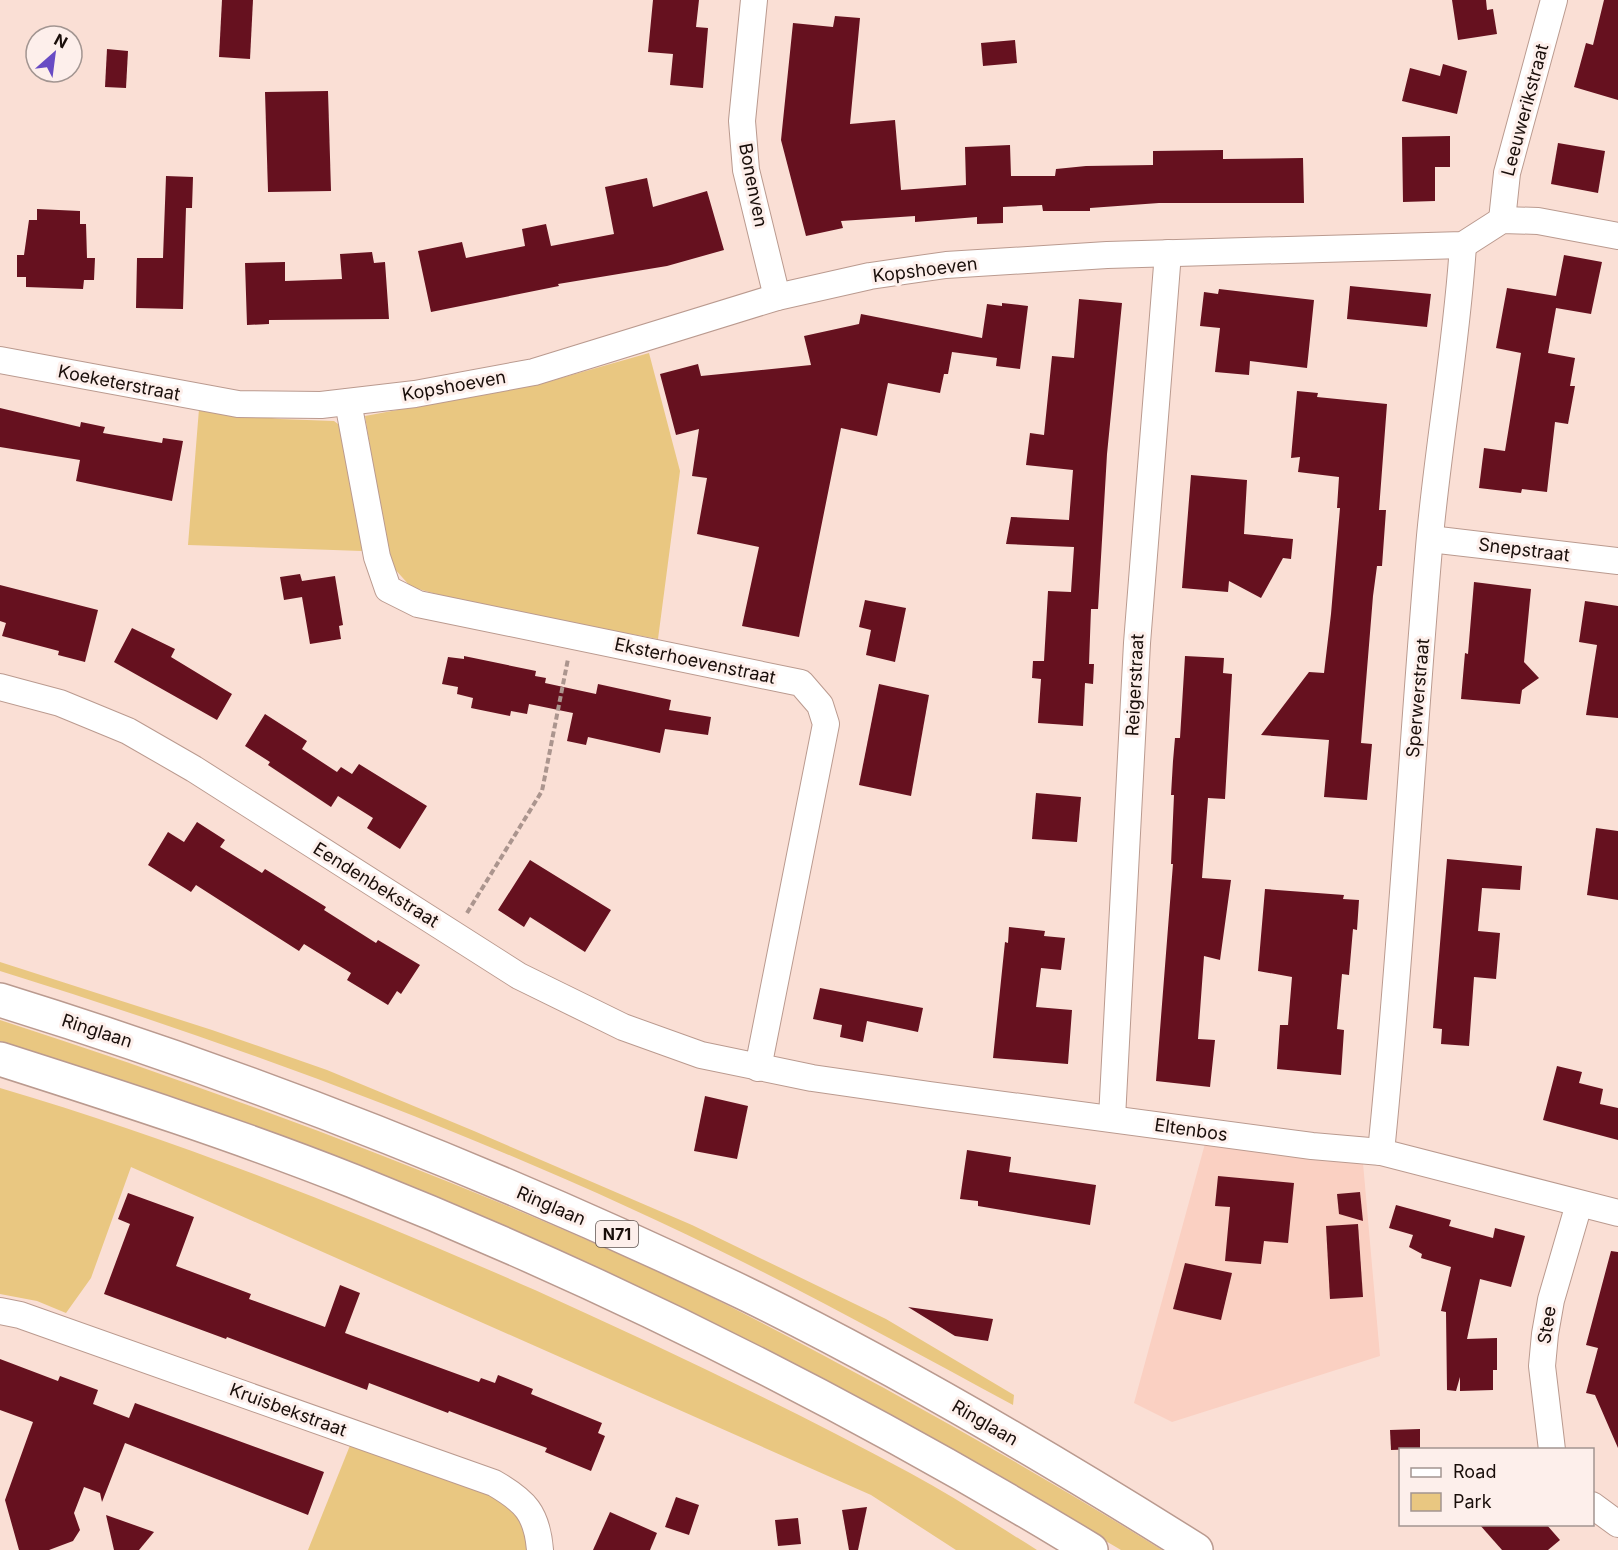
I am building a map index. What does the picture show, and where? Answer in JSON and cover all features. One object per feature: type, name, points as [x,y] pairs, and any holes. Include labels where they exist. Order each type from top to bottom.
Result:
[{"type":"highway","name":"Ringlaan","points":[[0,1000],[252,1083],[569,1212],[748,1296],[949,1402],[1095,1486],[1196,1550]]},
{"type":"highway","points":[[0,1059],[168,1113],[351,1180],[487,1237],[752,1361],[965,1476],[1091,1550]]},
{"type":"street","name":"Bonenven","points":[[754,0],[742,121],[746,170],[777,297]]},
{"type":"street","name":"Leeuwerikstraat","points":[[1502,220],[1507,173],[1554,0]]},
{"type":"street","points":[[1463,245],[1502,220],[1538,221],[1618,237]]},
{"type":"street","name":"Kopshoeven","points":[[238,404],[276,406],[348,402],[415,394],[534,372],[777,297],[870,276],[946,265],[1168,253],[1463,245]]},
{"type":"street","name":"Sperwerstraat","points":[[1380,1152],[1430,539],[1460,292],[1463,245]]},
{"type":"street","name":"Reigerstraat","points":[[1112,1118],[1137,643],[1168,253]]},
{"type":"street","name":"Koeketerstraat","points":[[0,360],[238,404]]},
{"type":"street","name":"Eksterhoevenstraat","points":[[348,402],[376,557],[388,589],[418,604],[801,683],[820,705],[826,724],[758,1068]]},
{"type":"street","name":"Snepstraat","points":[[1430,539],[1618,561]]},
{"type":"street","name":"Eendenbekstraat","points":[[0,687],[60,702],[128,731],[194,769],[519,976],[623,1027],[701,1055],[758,1068]]},
{"type":"street","name":"Eltenbos","points":[[758,1068],[918,1093],[1312,1146],[1380,1152],[1618,1213]]},
{"type":"street","name":"Stee","points":[[1552,1448],[1542,1366],[1545,1334],[1551,1300],[1579,1204]]},
{"type":"street","name":"Kruisbekstraat","points":[[0,1311],[32,1319],[494,1483],[514,1495],[531,1512],[538,1530],[540,1550]]},
{"type":"street","points":[[1594,1505],[1618,1524]]},
{"type":"path","points":[[454,934],[542,791],[572,636]]},
{"type":"shaded area","points":[[1206,1140],[1363,1163],[1380,1356],[1172,1422],[1134,1403]]},
{"type":"green space","points":[[649,353],[680,471],[658,639],[480,606],[411,587],[392,566],[386,546],[365,416],[547,382]]},
{"type":"green space","points":[[199,409],[280,419],[334,421],[346,430],[362,551],[188,545]]},
{"type":"green space","points":[[0,962],[212,1030],[327,1070],[692,1225],[886,1319],[1014,1395],[1013,1405],[743,1262],[562,1178],[378,1102],[284,1067],[190,1033],[0,971]]},
{"type":"green space","points":[[0,1020],[159,1073],[316,1130],[472,1191],[659,1272],[884,1388],[1024,1467],[1162,1550],[1121,1550],[977,1465],[164,1095],[0,1041]]},
{"type":"green space","points":[[0,1088],[204,1155],[337,1206],[535,1290],[630,1333],[818,1425],[942,1491],[1037,1550],[956,1550],[871,1495],[131,1167],[91,1278],[66,1313],[37,1301],[0,1294]]},
{"type":"green space","points":[[351,1443],[500,1497],[522,1521],[527,1550],[308,1550]]},
{"type":"building","points":[[222,0],[253,0],[250,59],[219,57]]},
{"type":"building","points":[[653,0],[699,0],[696,27],[708,28],[703,88],[670,85],[673,54],[648,52]]},
{"type":"building","points":[[1452,0],[1486,0],[1487,10],[1493,9],[1497,34],[1458,40]]},
{"type":"building","points":[[1604,0],[1618,0],[1618,100],[1574,87],[1586,43],[1593,45]]},
{"type":"building","points":[[835,16],[860,18],[850,124],[895,120],[901,190],[966,185],[965,147],[1010,145],[1011,176],[1055,176],[1056,169],[1086,166],[1153,165],[1153,151],[1223,150],[1223,159],[1303,158],[1304,203],[1159,203],[1090,208],[1090,211],[1043,211],[1042,205],[1003,207],[1003,223],[977,224],[977,217],[915,222],[915,216],[841,221],[843,228],[806,236],[781,140],[793,23],[833,27]]},
{"type":"building","points":[[1015,40],[1017,63],[983,66],[981,43]]},
{"type":"building","points":[[107,49],[128,51],[126,88],[105,87]]},
{"type":"building","points":[[1443,64],[1467,71],[1457,114],[1402,101],[1410,68],[1440,76]]},
{"type":"building","points":[[328,91],[331,191],[268,192],[265,92]]},
{"type":"building","points":[[1450,136],[1450,167],[1435,167],[1435,201],[1403,202],[1402,137]]},
{"type":"building","points":[[1558,143],[1605,151],[1598,193],[1551,184]]},
{"type":"building","points":[[166,176],[193,177],[192,208],[186,208],[183,309],[136,308],[137,258],[163,258]]},
{"type":"building","points":[[647,178],[653,207],[707,191],[724,250],[667,266],[558,284],[559,286],[431,312],[418,251],[462,242],[466,258],[525,246],[522,229],[546,224],[551,246],[614,234],[605,187]]},
{"type":"building","points":[[37,209],[80,211],[80,224],[86,224],[87,258],[95,258],[94,280],[84,280],[83,289],[26,287],[26,277],[17,277],[17,255],[24,255],[29,220],[37,220]]},
{"type":"building","points":[[372,252],[374,263],[385,262],[389,319],[269,320],[269,324],[247,325],[245,263],[285,262],[285,281],[342,279],[340,254]]},
{"type":"building","points":[[1564,255],[1602,262],[1591,314],[1556,308],[1548,353],[1575,358],[1570,386],[1575,386],[1568,424],[1555,422],[1547,492],[1522,489],[1521,493],[1479,488],[1484,448],[1505,451],[1521,353],[1496,348],[1507,288],[1556,296]]},
{"type":"building","points":[[1350,286],[1431,294],[1427,327],[1347,319]]},
{"type":"building","points":[[1219,289],[1314,300],[1307,368],[1250,361],[1249,375],[1215,372],[1220,328],[1200,326],[1204,292],[1218,294]]},
{"type":"building","points":[[1079,299],[1122,303],[1107,454],[1098,609],[1091,609],[1089,664],[1094,664],[1093,684],[1085,683],[1083,726],[1038,723],[1041,679],[1032,678],[1033,661],[1044,661],[1048,591],[1071,592],[1074,547],[1006,544],[1011,517],[1069,520],[1073,470],[1026,465],[1030,433],[1044,435],[1052,356],[1074,358]]},
{"type":"building","points":[[1002,303],[1028,306],[1020,369],[996,366],[997,358],[952,352],[948,374],[944,374],[940,393],[888,383],[877,436],[841,428],[799,637],[742,626],[759,547],[697,534],[707,478],[692,476],[699,429],[676,435],[660,374],[698,364],[701,376],[811,365],[804,336],[859,324],[861,314],[982,338],[987,304],[1002,306]]},
{"type":"building","points":[[1297,391],[1318,393],[1317,397],[1387,404],[1379,510],[1386,510],[1382,566],[1377,566],[1373,596],[1361,743],[1372,744],[1367,800],[1324,797],[1329,740],[1261,735],[1309,672],[1324,673],[1331,614],[1340,508],[1337,508],[1339,477],[1298,472],[1300,457],[1291,458]]},
{"type":"building","points":[[0,408],[80,427],[81,422],[105,427],[103,433],[162,443],[163,438],[183,441],[172,501],[76,481],[80,460],[0,447]]},
{"type":"building","points":[[1191,475],[1247,480],[1244,534],[1293,539],[1291,559],[1283,558],[1261,598],[1229,581],[1228,592],[1182,588]]},
{"type":"building","points":[[300,574],[302,581],[335,576],[343,625],[339,626],[341,639],[310,644],[302,597],[284,600],[280,577]]},
{"type":"building","points":[[1474,582],[1531,589],[1524,662],[1539,678],[1522,690],[1520,704],[1461,699],[1465,653],[1468,654]]},
{"type":"building","points":[[0,585],[98,610],[85,662],[58,655],[59,651],[2,636],[6,623],[0,621]]},
{"type":"building","points":[[865,600],[906,608],[895,662],[866,655],[871,630],[859,627]]},
{"type":"building","points":[[1585,601],[1618,606],[1618,718],[1586,715],[1597,645],[1579,642]]},
{"type":"building","points":[[132,628],[175,649],[171,657],[232,694],[217,720],[114,662]]},
{"type":"building","points":[[464,656],[536,671],[535,676],[546,678],[545,683],[596,694],[598,684],[671,700],[669,710],[711,717],[708,735],[665,729],[660,753],[588,737],[586,745],[567,741],[573,713],[529,704],[527,714],[511,711],[510,716],[471,708],[473,698],[457,694],[458,687],[442,684],[448,657],[464,659]]},
{"type":"building","points":[[1185,656],[1224,658],[1223,673],[1232,674],[1225,799],[1208,798],[1202,878],[1231,880],[1220,960],[1204,956],[1198,1039],[1215,1040],[1210,1087],[1156,1081],[1173,864],[1171,864],[1173,761],[1175,738],[1180,738]]},
{"type":"building","points":[[879,684],[929,695],[911,796],[859,785]]},
{"type":"building","points":[[265,714],[307,741],[302,749],[337,772],[341,767],[352,774],[359,764],[427,806],[400,849],[367,828],[373,818],[338,796],[331,807],[268,765],[270,762],[245,746]]},
{"type":"building","points":[[1036,793],[1081,797],[1077,842],[1032,839]]},
{"type":"building","points":[[197,822],[225,840],[220,847],[262,873],[265,869],[326,907],[324,910],[376,943],[378,940],[420,965],[401,994],[397,991],[388,1005],[347,980],[351,973],[304,944],[299,951],[196,885],[191,892],[148,865],[168,832],[184,842]]},
{"type":"building","points":[[1596,828],[1618,831],[1618,900],[1587,895]]},
{"type":"building","points":[[1447,859],[1522,866],[1520,890],[1482,888],[1478,931],[1500,933],[1496,979],[1474,977],[1469,1046],[1441,1044],[1442,1029],[1433,1028]]},
{"type":"building","points":[[530,860],[611,910],[585,952],[530,917],[524,927],[498,910]]},
{"type":"building","points":[[1265,889],[1344,895],[1343,899],[1359,900],[1357,930],[1353,929],[1349,975],[1342,974],[1337,1029],[1344,1030],[1341,1075],[1277,1069],[1280,1025],[1288,1025],[1292,977],[1258,971]]},
{"type":"building","points":[[1009,927],[1045,931],[1044,936],[1065,938],[1061,970],[1041,968],[1036,1007],[1072,1010],[1068,1064],[993,1058],[1005,942],[1008,943]]},
{"type":"building","points":[[820,988],[923,1008],[918,1032],[867,1021],[863,1042],[840,1037],[842,1025],[813,1019]]},
{"type":"building","points":[[1557,1066],[1582,1072],[1579,1083],[1603,1089],[1600,1104],[1618,1108],[1618,1140],[1543,1120]]},
{"type":"building","points":[[705,1096],[748,1106],[737,1159],[694,1151]]},
{"type":"building","points":[[967,1150],[1011,1157],[1009,1172],[1096,1185],[1090,1225],[978,1206],[978,1201],[960,1199]]},
{"type":"building","points":[[1218,1176],[1294,1183],[1288,1243],[1264,1241],[1261,1264],[1225,1261],[1230,1207],[1215,1206]]},
{"type":"building","points":[[1360,1192],[1363,1221],[1339,1214],[1337,1194]]},
{"type":"building","points":[[128,1193],[194,1217],[176,1266],[251,1294],[249,1299],[325,1327],[340,1285],[360,1293],[345,1333],[479,1382],[481,1378],[495,1383],[498,1375],[533,1389],[531,1394],[602,1423],[598,1433],[605,1436],[591,1471],[545,1452],[547,1448],[449,1411],[448,1413],[369,1383],[367,1390],[104,1294],[130,1224],[118,1219]]},
{"type":"building","points":[[1396,1205],[1451,1220],[1449,1226],[1493,1238],[1495,1228],[1525,1236],[1511,1287],[1480,1279],[1467,1339],[1497,1338],[1497,1370],[1493,1370],[1493,1390],[1460,1391],[1460,1377],[1456,1391],[1447,1390],[1446,1312],[1441,1311],[1451,1267],[1421,1258],[1422,1254],[1409,1247],[1413,1235],[1389,1228]]},
{"type":"building","points":[[1358,1224],[1363,1297],[1330,1299],[1326,1226]]},
{"type":"building","points":[[1611,1251],[1618,1252],[1618,1448],[1595,1395],[1586,1393],[1598,1348],[1586,1345]]},
{"type":"building","points":[[1185,1263],[1232,1273],[1221,1320],[1173,1309]]},
{"type":"building","points":[[908,1307],[993,1319],[988,1341],[955,1336]]},
{"type":"building","points":[[0,1359],[58,1381],[60,1376],[98,1390],[93,1404],[129,1418],[135,1403],[324,1472],[308,1515],[125,1443],[102,1502],[100,1493],[84,1487],[74,1513],[80,1530],[73,1541],[49,1550],[19,1550],[5,1500],[33,1422],[0,1410]]},
{"type":"building","points":[[1420,1429],[1420,1448],[1391,1450],[1390,1430]]},
{"type":"building","points":[[676,1497],[699,1505],[689,1535],[665,1527]]},
{"type":"building","points":[[867,1507],[858,1550],[849,1550],[842,1510]]},
{"type":"building","points":[[610,1512],[657,1533],[650,1550],[593,1550]]},
{"type":"building","points":[[106,1515],[154,1532],[139,1550],[114,1550]]},
{"type":"building","points":[[798,1518],[801,1544],[778,1546],[775,1520]]},
{"type":"building","points":[[1481,1526],[1548,1526],[1560,1540],[1548,1550],[1502,1550]]}]
